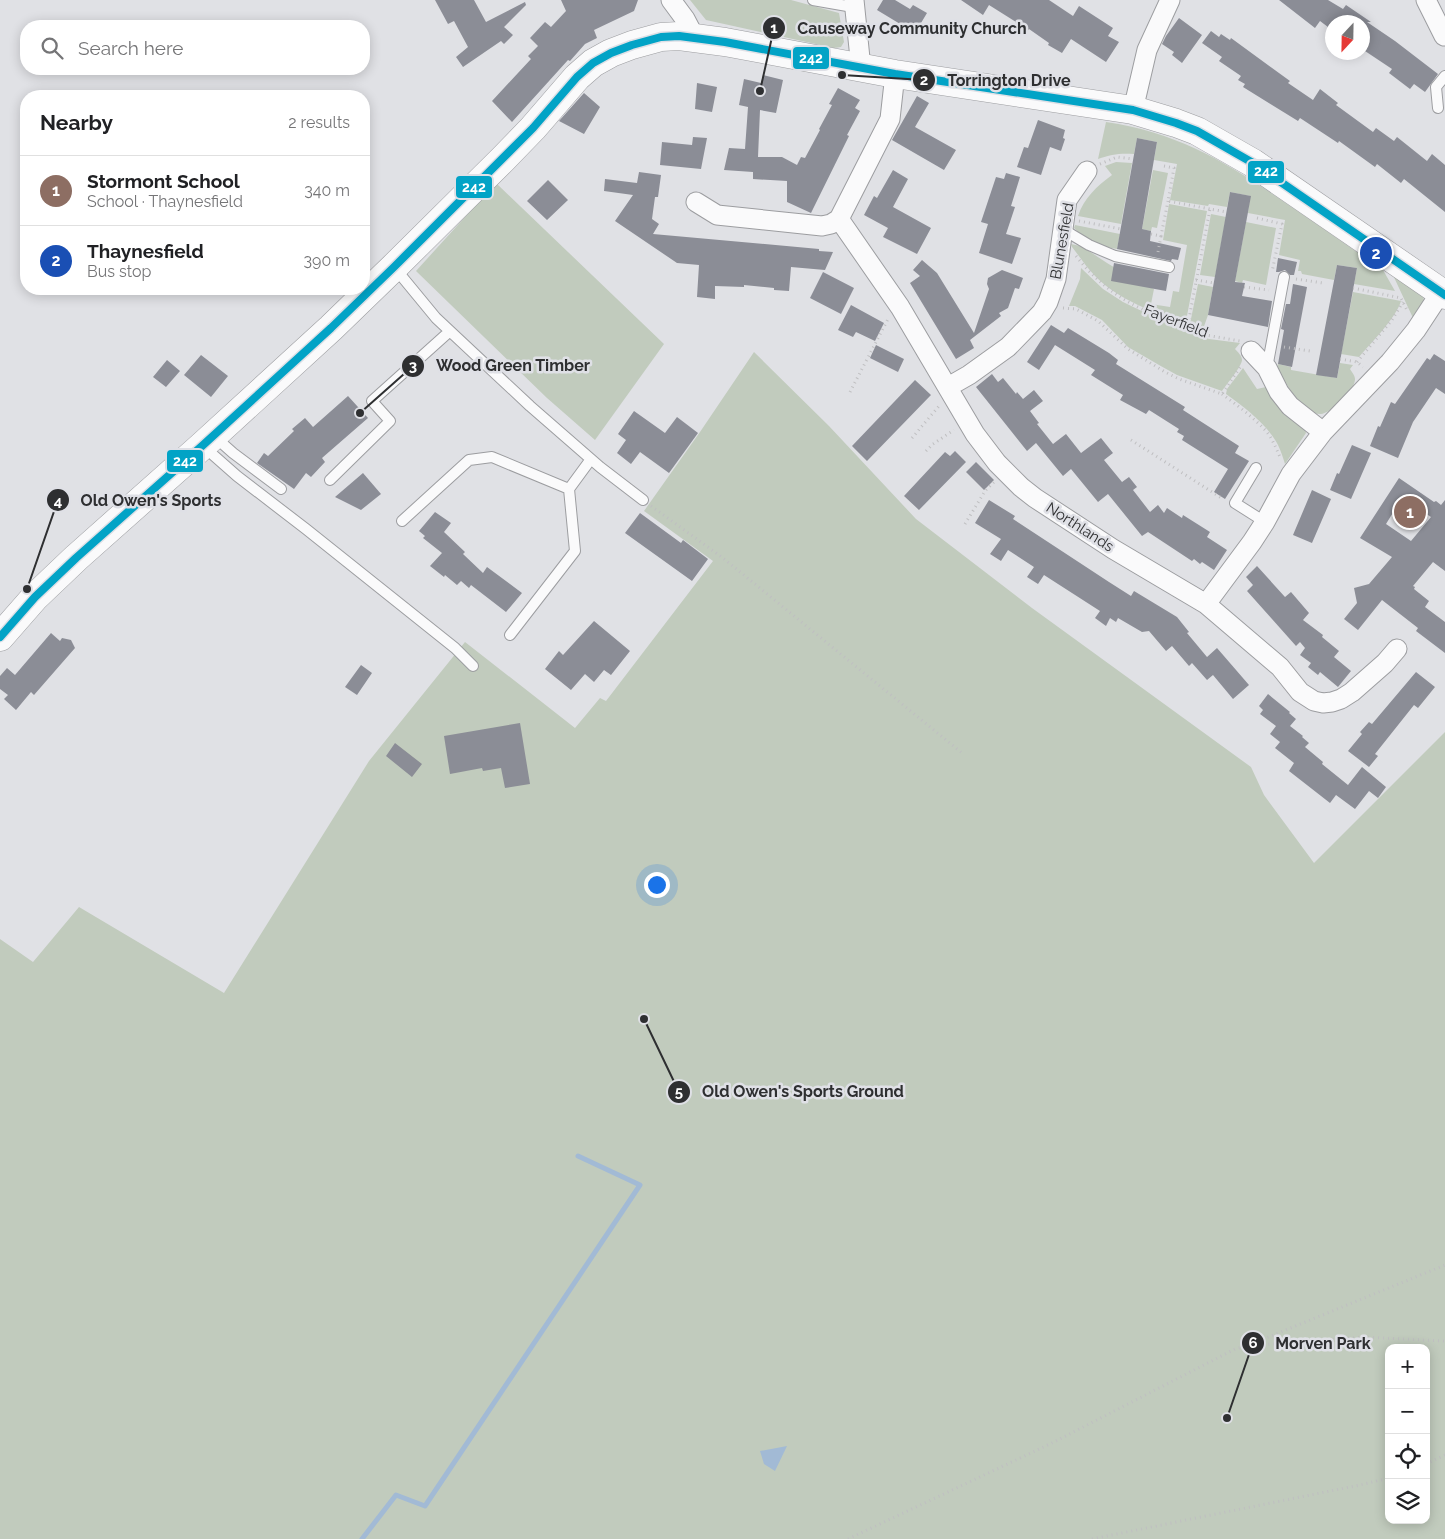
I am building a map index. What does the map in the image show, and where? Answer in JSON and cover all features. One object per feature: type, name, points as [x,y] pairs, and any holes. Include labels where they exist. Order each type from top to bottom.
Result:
[{"type":"main road","points":[[370,290],[503,159],[533,128],[572,82],[593,63],[611,53],[632,45],[661,37],[679,36],[725,42],[896,74],[1133,110],[1176,123],[1216,141],[1253,163],[1443,294]]},
{"type":"main road","points":[[0,637],[36,597],[76,558],[208,441],[365,295]]},
{"type":"street","points":[[671,0],[695,38]]},
{"type":"street","points":[[1133,110],[1147,50],[1170,0]]},
{"type":"street","points":[[1426,0],[1445,37]]},
{"type":"street","points":[[854,4],[861,68]]},
{"type":"street","points":[[696,202],[717,215],[732,217],[822,226],[831,224],[839,219],[890,119],[896,74]]},
{"type":"street","name":"Blunesfield","points":[[950,391],[1008,347],[1042,312],[1048,302],[1056,279],[1067,200],[1087,171]]},
{"type":"street","name":"Northlands","points":[[839,219],[900,307],[967,422],[1004,471],[1035,498],[1078,527],[1206,604],[1280,667],[1300,692],[1314,701],[1323,703],[1341,699],[1371,676],[1397,649]]},
{"type":"street","points":[[1206,604],[1252,542],[1291,474],[1323,432],[1390,362],[1443,294]]},
{"type":"street","points":[[1251,351],[1267,368],[1279,392],[1290,406],[1323,432]]},
{"type":"lane","points":[[813,0],[854,4]]},
{"type":"lane","points":[[1438,108],[1436,87],[1445,76]]},
{"type":"lane","points":[[1064,229],[1089,245],[1115,256],[1169,267]]},
{"type":"lane","points":[[394,267],[436,318],[530,406],[591,459],[643,500]]},
{"type":"lane","points":[[1267,368],[1284,277]]},
{"type":"lane","points":[[330,480],[390,421],[372,401],[450,331]]},
{"type":"lane","points":[[208,441],[233,453],[281,489]]},
{"type":"lane","points":[[208,441],[237,476],[306,528],[456,648],[473,666]]},
{"type":"lane","points":[[402,521],[468,460],[492,458],[569,489]]},
{"type":"lane","points":[[510,635],[575,550],[569,489],[591,459]]},
{"type":"lane","points":[[1256,468],[1235,503],[1265,522]]},
{"type":"path","points":[[1087,171],[1117,157],[1133,159]]},
{"type":"path","points":[[1151,234],[1160,236],[1168,201],[1174,168],[1164,166]]},
{"type":"path","points":[[1168,201],[1226,212]]},
{"type":"path","points":[[1188,324],[1210,208]]},
{"type":"path","points":[[1257,218],[1282,224],[1272,274]]},
{"type":"path","points":[[1064,229],[1121,229]]},
{"type":"path","name":"Fayerfield","points":[[1064,229],[1088,272],[1122,299],[1169,320],[1188,324],[1190,330],[1200,334],[1243,341],[1251,351]]},
{"type":"path","points":[[1284,277],[1323,283]]},
{"type":"path","points":[[1196,280],[1214,283]]},
{"type":"path","points":[[1244,287],[1269,291],[1270,283]]},
{"type":"path","points":[[1353,288],[1401,298],[1416,330]]},
{"type":"path","points":[[1048,302],[1066,309],[1076,310],[1098,321],[1128,349],[1165,372],[1222,394],[1265,430],[1272,440],[1283,465],[1291,474]]},
{"type":"path","points":[[1357,362],[1392,320],[1403,302]]},
{"type":"path","points":[[850,392],[890,315],[900,307]]},
{"type":"path","points":[[1272,344],[1310,351]]},
{"type":"path","points":[[1222,394],[1251,351]]},
{"type":"path","points":[[1340,358],[1357,362],[1375,378]]},
{"type":"path","points":[[912,438],[939,407],[950,391]]},
{"type":"path","points":[[926,451],[933,444],[967,422]]},
{"type":"path","points":[[1131,440],[1225,500],[1235,503]]},
{"type":"path","points":[[965,524],[985,491],[1004,471]]},
{"type":"path","points":[[643,500],[723,558],[962,753]]},
{"type":"path","points":[[848,1539],[1050,1444],[1234,1349],[1246,1346],[1445,1265]]},
{"type":"path","points":[[1246,1346],[1363,1336],[1445,1341]]},
{"type":"path","points":[[1430,1462],[1445,1455]]},
{"type":"path","points":[[1092,1539],[1385,1479]]},
{"type":"green space","points":[[690,0],[791,0],[839,13],[844,42],[841,47],[834,48],[706,20]]},
{"type":"green space","points":[[1106,122],[1162,135],[1188,145],[1235,170],[1383,270],[1395,291],[1354,284],[1357,268],[1337,265],[1334,280],[1302,274],[1301,271],[1298,271],[1300,260],[1279,255],[1285,220],[1248,213],[1250,196],[1230,192],[1227,207],[1170,200],[1177,164],[1154,160],[1157,142],[1137,138],[1134,154],[1116,154],[1098,159]]},
{"type":"green space","points":[[1116,162],[1132,163],[1121,224],[1078,216],[1092,193],[1112,175],[1105,166]]},
{"type":"green space","points":[[1153,170],[1168,173],[1157,228],[1152,227],[1151,231],[1142,229]]},
{"type":"green space","points":[[496,183],[664,344],[595,440],[547,398],[416,271]]},
{"type":"green space","points":[[1169,204],[1207,211],[1186,321],[1162,315],[1138,305],[1115,292],[1093,274],[1071,244],[1087,250],[1154,289],[1151,304],[1170,307],[1173,291],[1179,292],[1187,245],[1163,240]]},
{"type":"green space","points":[[1211,214],[1226,217],[1215,277],[1200,275]]},
{"type":"green space","points":[[1246,222],[1276,228],[1266,285],[1243,280],[1242,283],[1235,281]]},
{"type":"green space","points":[[1075,225],[1120,234],[1117,249],[1088,240],[1074,228]]},
{"type":"green space","points":[[1081,268],[1103,289],[1123,302],[1150,315],[1184,326],[1188,331],[1209,339],[1240,343],[1235,349],[1240,354],[1241,363],[1222,391],[1177,375],[1128,347],[1102,320],[1075,306],[1069,306],[1080,279]]},
{"type":"green space","points":[[1392,273],[1423,294],[1424,301],[1413,318]]},
{"type":"green space","points":[[1198,284],[1213,287],[1208,315],[1202,332],[1193,329],[1190,324]]},
{"type":"green space","points":[[1353,292],[1401,301],[1389,322],[1359,357],[1341,354]]},
{"type":"green space","points":[[754,352],[829,426],[916,519],[1032,608],[1251,767],[1264,795],[1314,863],[1445,732],[1445,1539],[0,1539],[0,939],[33,962],[79,907],[224,993],[369,761],[465,642],[575,728],[600,698],[606,701],[713,561],[644,511]]},
{"type":"green space","points":[[1340,363],[1353,365],[1350,369],[1355,378],[1354,383],[1342,400],[1330,410],[1321,414],[1314,413],[1301,403],[1289,388],[1277,367],[1278,364],[1291,367],[1291,370],[1337,378]]},
{"type":"green space","points":[[1243,368],[1257,389],[1266,387],[1304,426],[1306,433],[1285,464],[1278,445],[1268,430],[1247,410],[1226,394],[1227,389]]},
{"type":"water","points":[[787,1446],[775,1471],[764,1464],[760,1451]]},
{"type":"building","points":[[435,0],[474,0],[486,22],[525,2],[526,5],[504,27],[513,35],[504,44],[501,41],[463,67],[456,57],[468,47],[454,21],[448,24]]},
{"type":"building","points":[[561,0],[638,0],[634,11],[594,30],[597,38],[585,44],[570,61],[568,60],[512,122],[492,101],[531,59],[528,56],[538,46],[530,38],[545,22],[551,27],[566,11]]},
{"type":"building","points":[[883,0],[895,0],[910,9],[913,5],[927,13],[915,33],[877,10]]},
{"type":"building","points":[[961,0],[1049,0],[1073,16],[1079,6],[1113,28],[1108,36],[1119,42],[1106,62],[1071,39],[1062,53],[1048,45],[1049,43],[1029,29],[1026,33],[1014,25],[1016,22],[989,5],[983,15]]},
{"type":"building","points":[[1279,0],[1328,0],[1343,9],[1346,5],[1361,15],[1325,15],[1325,25],[1320,21],[1315,28]]},
{"type":"building","points":[[1179,18],[1202,35],[1182,63],[1172,55],[1174,52],[1162,44]]},
{"type":"building","points":[[1370,24],[1438,74],[1425,92],[1414,84],[1410,89],[1389,73],[1392,69],[1370,54]]},
{"type":"building","points":[[1211,31],[1219,37],[1221,34],[1230,40],[1231,38],[1290,81],[1288,83],[1313,100],[1320,89],[1338,103],[1336,105],[1373,132],[1376,128],[1394,141],[1397,137],[1427,161],[1432,154],[1445,165],[1445,212],[1404,179],[1401,183],[1377,164],[1375,167],[1339,141],[1338,143],[1300,118],[1298,121],[1243,87],[1245,84],[1238,80],[1241,76],[1219,61],[1222,57],[1202,43]]},
{"type":"building","points":[[763,75],[783,80],[776,113],[760,110],[758,157],[782,157],[797,165],[801,157],[805,158],[820,130],[832,105],[829,104],[838,88],[860,100],[855,108],[860,111],[811,213],[787,202],[787,181],[753,179],[753,172],[724,170],[729,148],[745,149],[748,107],[739,105],[744,79],[761,83]]},
{"type":"building","points":[[697,83],[717,87],[712,112],[695,109]]},
{"type":"building","points":[[584,93],[600,107],[584,134],[559,121]]},
{"type":"building","points":[[917,96],[929,103],[915,127],[956,150],[944,170],[892,140]]},
{"type":"building","points":[[1038,120],[1065,130],[1063,138],[1065,139],[1061,151],[1050,147],[1041,175],[1017,167],[1024,147],[1028,148]]},
{"type":"building","points":[[693,137],[707,138],[701,169],[660,165],[662,142],[692,145]]},
{"type":"building","points":[[1137,138],[1157,142],[1142,229],[1151,231],[1150,241],[1181,248],[1178,260],[1172,259],[1171,261],[1117,249]]},
{"type":"building","points":[[893,170],[908,179],[893,207],[931,228],[917,254],[883,237],[888,228],[864,215],[874,196],[877,198]]},
{"type":"building","points":[[639,172],[661,175],[652,219],[659,224],[653,234],[819,249],[819,251],[833,252],[825,270],[791,267],[789,291],[744,285],[744,287],[715,286],[715,299],[697,297],[699,265],[677,263],[615,221],[633,195],[604,191],[605,179],[637,183]]},
{"type":"building","points":[[1006,173],[1020,177],[1011,206],[1015,207],[1006,234],[1021,238],[1012,264],[979,253],[988,224],[981,222],[996,177],[1004,179]]},
{"type":"building","points":[[548,180],[568,200],[547,220],[527,201]]},
{"type":"building","points":[[1230,192],[1251,196],[1235,282],[1245,283],[1242,296],[1272,301],[1268,327],[1208,315]]},
{"type":"building","points":[[1278,258],[1297,262],[1294,275],[1290,275],[1285,270],[1276,272]]},
{"type":"building","points":[[922,260],[937,273],[974,333],[989,289],[987,284],[988,278],[1002,270],[1023,278],[1019,289],[1015,288],[1008,308],[999,313],[1001,316],[970,340],[974,348],[956,359],[910,283],[920,276],[913,270]]},
{"type":"building","points":[[1114,263],[1169,274],[1166,291],[1111,281]]},
{"type":"building","points":[[1337,265],[1357,268],[1337,378],[1316,375]]},
{"type":"building","points":[[823,272],[854,288],[841,314],[810,298]]},
{"type":"building","points":[[1293,284],[1307,287],[1292,367],[1278,364],[1284,330],[1281,329],[1286,304],[1290,304]]},
{"type":"building","points":[[851,305],[884,323],[875,341],[856,332],[853,337],[838,330]]},
{"type":"building","points":[[1051,325],[1064,333],[1068,328],[1109,353],[1118,360],[1116,364],[1185,407],[1183,410],[1239,446],[1235,453],[1249,461],[1225,499],[1214,492],[1228,469],[1182,440],[1184,436],[1177,432],[1179,429],[1149,410],[1146,414],[1120,400],[1123,395],[1091,375],[1095,370],[1055,345],[1039,370],[1027,362]]},
{"type":"building","points":[[876,345],[904,359],[898,372],[870,358]]},
{"type":"building","points":[[1434,354],[1445,361],[1445,394],[1436,388],[1413,422],[1398,458],[1370,446],[1391,402],[1395,404],[1427,358],[1430,360]]},
{"type":"building","points":[[201,355],[228,376],[211,397],[184,375]]},
{"type":"building","points":[[167,360],[180,371],[166,387],[153,377]]},
{"type":"building","points":[[992,374],[998,382],[1003,378],[1016,394],[1017,392],[1023,399],[1034,390],[1043,401],[1030,411],[1039,423],[1037,424],[1053,444],[1066,434],[1081,453],[1101,438],[1113,453],[1104,460],[1122,482],[1129,477],[1137,487],[1133,490],[1150,512],[1158,505],[1164,513],[1167,508],[1182,518],[1183,515],[1210,532],[1207,537],[1227,550],[1214,570],[1202,562],[1200,564],[1194,559],[1192,561],[1148,532],[1142,536],[1108,494],[1098,502],[1071,469],[1063,476],[1036,443],[1027,451],[976,387]]},
{"type":"building","points":[[915,380],[931,395],[867,461],[852,446]]},
{"type":"building","points":[[348,396],[368,418],[322,458],[325,462],[311,477],[306,473],[294,489],[257,463],[264,453],[268,456],[294,431],[292,429],[305,418],[313,427]]},
{"type":"building","points":[[634,411],[665,433],[677,417],[698,433],[669,473],[640,452],[631,464],[617,453],[626,440],[618,434]]},
{"type":"building","points":[[1352,445],[1371,453],[1351,499],[1330,490]]},
{"type":"building","points":[[955,451],[966,462],[919,510],[904,496],[945,452],[950,456]]},
{"type":"building","points":[[976,462],[994,480],[984,490],[966,472]]},
{"type":"building","points":[[363,473],[381,494],[361,510],[335,497]]},
{"type":"building","points":[[1399,478],[1434,502],[1436,501],[1441,505],[1445,500],[1445,571],[1433,562],[1413,586],[1415,587],[1414,589],[1429,601],[1425,607],[1445,622],[1445,653],[1416,631],[1418,628],[1382,600],[1358,630],[1344,619],[1357,603],[1354,588],[1369,584],[1392,557],[1360,538]],"holes":[[[1402,498],[1431,517],[1411,541],[1386,524]]]},
{"type":"building","points":[[1312,490],[1331,499],[1312,543],[1293,535]]},
{"type":"building","points":[[989,500],[1015,516],[1013,519],[1131,596],[1134,591],[1177,617],[1189,632],[1187,633],[1207,657],[1217,648],[1249,685],[1233,699],[1213,675],[1207,680],[1192,663],[1189,666],[1172,646],[1166,651],[1149,631],[1142,632],[1118,618],[1116,622],[1110,618],[1106,626],[1095,618],[1100,611],[1044,575],[1038,584],[1027,577],[1034,567],[1008,550],[1001,561],[990,554],[1001,539],[975,523]]},
{"type":"building","points":[[435,512],[451,523],[444,532],[483,573],[487,567],[522,593],[506,612],[471,585],[469,588],[461,581],[457,585],[430,566],[442,553],[423,538],[425,536],[419,531]]},
{"type":"building","points":[[640,513],[681,543],[683,540],[708,559],[692,581],[625,533]]},
{"type":"building","points":[[1257,566],[1285,597],[1291,592],[1309,613],[1303,620],[1323,635],[1322,637],[1339,651],[1334,657],[1351,671],[1338,687],[1320,672],[1318,675],[1308,667],[1311,663],[1300,655],[1305,648],[1300,642],[1296,646],[1247,591],[1253,585],[1246,577]]},
{"type":"building","points":[[594,621],[630,651],[611,675],[604,670],[594,682],[585,674],[571,690],[545,669],[559,651],[563,655]]},
{"type":"building","points":[[51,633],[60,641],[62,638],[71,640],[75,648],[34,695],[31,692],[16,710],[4,699],[8,695],[0,689],[0,676],[7,668],[15,675]]},
{"type":"building","points":[[361,665],[372,673],[357,695],[345,687]]},
{"type":"building","points":[[1416,672],[1435,687],[1418,708],[1414,705],[1375,754],[1378,756],[1369,767],[1348,751],[1362,734],[1360,732],[1369,722],[1372,724]]},
{"type":"building","points":[[1268,694],[1296,719],[1290,726],[1309,743],[1305,747],[1323,762],[1322,764],[1348,785],[1362,767],[1386,787],[1378,798],[1369,791],[1355,809],[1336,795],[1330,803],[1289,771],[1294,763],[1275,748],[1280,742],[1270,734],[1276,726],[1260,714],[1263,710],[1259,706]]},
{"type":"building","points":[[520,723],[530,784],[505,788],[501,768],[483,771],[482,768],[450,774],[444,736]]},
{"type":"building","points":[[395,743],[422,764],[412,777],[386,756]]},
{"type":"waterway","points":[[362,1539],[396,1495],[425,1506],[640,1185],[578,1156]]},
{"type":"transit line","name":"242","points":[[370,290],[533,128],[577,77],[593,63],[611,53],[632,45],[661,37],[679,36],[725,42],[895,74],[1133,110],[1176,123],[1197,131],[1253,163],[1445,295]]},
{"type":"transit line","name":"242","points":[[0,637],[35,597],[76,558],[202,446],[365,295]]},
{"type":"place","name":"Torrington Drive","points":[[842,75]]},
{"type":"place","name":"Causeway Community Church","points":[[760,91]]},
{"type":"place","name":"Thaynesfield","points":[[1376,253]]},
{"type":"place","name":"Wood Green Timber","points":[[360,413]]},
{"type":"place","name":"Stormont School","points":[[1410,512]]},
{"type":"place","name":"Old Owen's Sports","points":[[27,589]]},
{"type":"place","name":"Old Owen's Sports Ground","points":[[644,1019]]},
{"type":"place","name":"Morven Park","points":[[1227,1418]]}]
